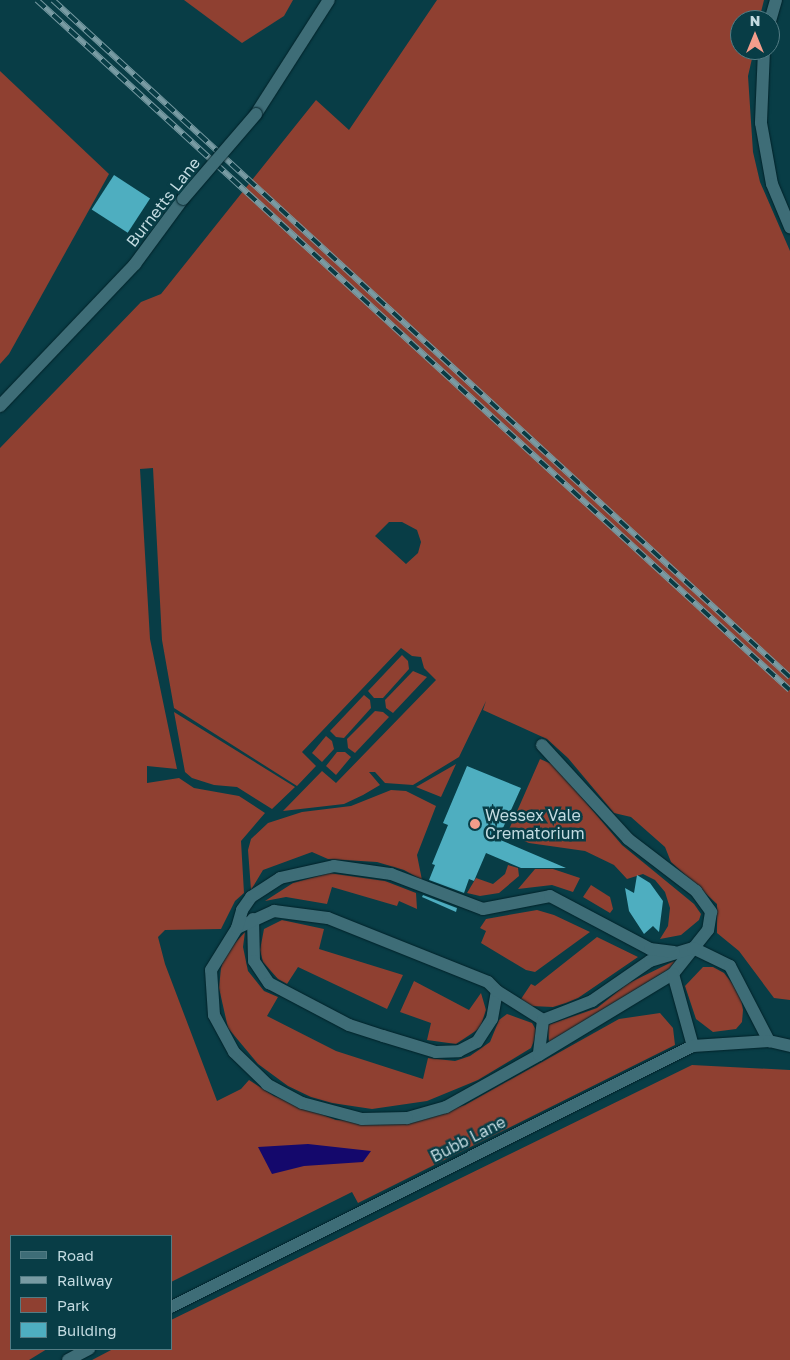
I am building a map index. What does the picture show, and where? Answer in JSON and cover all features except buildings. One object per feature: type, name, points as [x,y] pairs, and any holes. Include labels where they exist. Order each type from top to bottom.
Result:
[{"type":"street","name":"Burnetts Lane","points":[[0,406],[135,264],[183,199],[256,114],[329,0]]},
{"type":"street","points":[[764,60],[761,123],[772,184],[790,227]]},
{"type":"street","points":[[542,745],[628,839],[696,891],[711,912],[708,930],[673,974],[539,1055],[446,1107],[407,1118],[362,1119],[302,1103],[267,1084],[234,1052],[214,1015],[210,970],[237,928],[242,910],[251,897],[280,878],[334,866],[391,874],[483,908],[550,896],[650,949],[674,952]]},
{"type":"street","points":[[237,928],[274,911],[328,918],[488,982],[497,992],[543,1020]]},
{"type":"street","points":[[253,919],[254,961],[269,982],[349,1025],[436,1052],[459,1051],[477,1042],[492,1019],[497,992]]},
{"type":"street","points":[[543,1020],[592,1002],[631,971],[674,952],[693,948],[730,966],[769,1041]]},
{"type":"street","points":[[673,974],[693,1046]]},
{"type":"street","points":[[539,1055],[543,1020]]},
{"type":"street","name":"Bubb Lane","points":[[172,1306],[693,1046],[769,1041],[790,1046]]},
{"type":"street","points":[[68,1360],[87,1350]]},
{"type":"green space","points":[[184,0],[293,0],[284,16],[242,43]]},
{"type":"green space","points":[[437,0],[764,0],[762,10],[730,10],[730,60],[752,60],[748,76],[753,152],[760,182],[790,251],[790,1000],[774,998],[739,951],[717,933],[717,904],[671,862],[665,847],[631,817],[614,813],[568,758],[547,739],[483,710],[486,701],[459,757],[413,785],[385,783],[375,772],[369,772],[380,785],[344,804],[283,811],[322,771],[336,783],[436,680],[424,668],[421,657],[412,656],[401,648],[302,752],[316,766],[297,786],[174,708],[162,640],[153,468],[140,469],[150,639],[177,769],[147,766],[147,783],[179,778],[194,788],[239,796],[265,813],[241,841],[244,893],[235,901],[221,929],[165,930],[158,937],[165,964],[217,1101],[241,1089],[249,1080],[274,1096],[336,1120],[414,1122],[465,1105],[619,1019],[660,1013],[673,1028],[675,1045],[358,1203],[352,1192],[172,1282],[172,1235],[10,1235],[10,1350],[45,1350],[29,1360],[0,1360],[0,448],[141,302],[161,294],[316,100],[349,130]],"holes":[[[389,522],[402,522],[417,530],[421,542],[418,553],[406,564],[375,536]]]},
{"type":"green space","points":[[0,71],[109,174],[9,354],[0,364]]},
{"type":"green space","points":[[402,655],[408,661],[409,669],[383,698],[374,698],[368,691]]},
{"type":"green space","points":[[413,671],[427,677],[393,713],[386,708],[385,700]]},
{"type":"green space","points":[[364,695],[370,700],[371,708],[344,738],[336,737],[330,731]]},
{"type":"green space","points":[[375,711],[383,712],[389,717],[355,753],[348,748],[347,739]]},
{"type":"green space","points":[[174,712],[295,787],[272,809],[237,787],[214,785],[192,778],[185,772]]},
{"type":"green space","points":[[326,736],[332,741],[334,749],[322,762],[312,753]]},
{"type":"green space","points":[[337,752],[345,752],[351,757],[336,775],[326,766]]},
{"type":"green space","points":[[540,759],[554,765],[622,845],[694,904],[701,914],[699,920],[681,935],[660,939],[668,926],[670,908],[665,892],[655,880],[643,874],[627,879],[614,865],[585,851],[529,843],[507,834]]},
{"type":"green space","points":[[456,764],[441,797],[416,787]]},
{"type":"green space","points":[[391,790],[406,791],[436,806],[417,855],[422,880],[404,870],[377,862],[328,859],[312,852],[263,870],[251,890],[248,850],[251,839],[268,823],[302,812],[351,806]]},
{"type":"green space","points":[[508,865],[518,868],[519,876],[499,893],[480,896],[467,893],[476,878],[493,884],[505,874]]},
{"type":"green space","points":[[535,869],[553,869],[580,878],[573,892],[552,885],[518,889]]},
{"type":"green space","points":[[329,873],[385,881],[416,893],[417,909],[399,901],[397,906],[332,887],[327,904],[286,897],[265,901],[293,883]]},
{"type":"green space","points":[[591,885],[610,897],[613,909],[610,913],[583,897]]},
{"type":"green space","points":[[537,910],[554,915],[590,932],[535,972],[526,970],[481,943],[486,931],[480,928],[486,919]]},
{"type":"green space","points":[[282,920],[324,929],[319,949],[403,975],[387,1009],[298,967],[287,984],[278,979],[263,962],[260,950],[264,929]]},
{"type":"green space","points":[[245,932],[243,947],[248,971],[264,991],[278,997],[267,1016],[336,1051],[423,1079],[428,1058],[455,1061],[470,1056],[490,1042],[499,1020],[507,1014],[532,1023],[536,1030],[534,1041],[531,1048],[478,1080],[427,1101],[372,1109],[332,1103],[311,1097],[288,1086],[258,1064],[228,1028],[219,988],[221,968],[225,954]]},
{"type":"green space","points":[[597,937],[638,957],[578,998],[566,1003],[553,1007],[531,1006],[521,999],[531,984],[535,986]]},
{"type":"green space","points":[[676,960],[669,969],[549,1043],[548,1025],[597,1008],[627,984]]},
{"type":"green space","points":[[703,967],[713,967],[724,973],[740,993],[743,1010],[742,1022],[736,1029],[713,1032],[696,1019],[685,986]]},
{"type":"green space","points":[[414,981],[469,1010],[481,993],[486,1010],[480,1028],[456,1044],[427,1040],[431,1023],[400,1012]]},
{"type":"green space","points":[[692,1065],[790,1070],[790,1360],[92,1360],[111,1350],[172,1350],[172,1320]]},
{"type":"shaded area","points":[[308,1144],[371,1151],[363,1162],[304,1166],[272,1174],[258,1147]]},
{"type":"railway","points":[[37,0],[790,690]]},
{"type":"railway","points":[[53,0],[790,677]]},
{"type":"place","name":"Wessex Vale Crematorium","points":[[475,824]]}]
